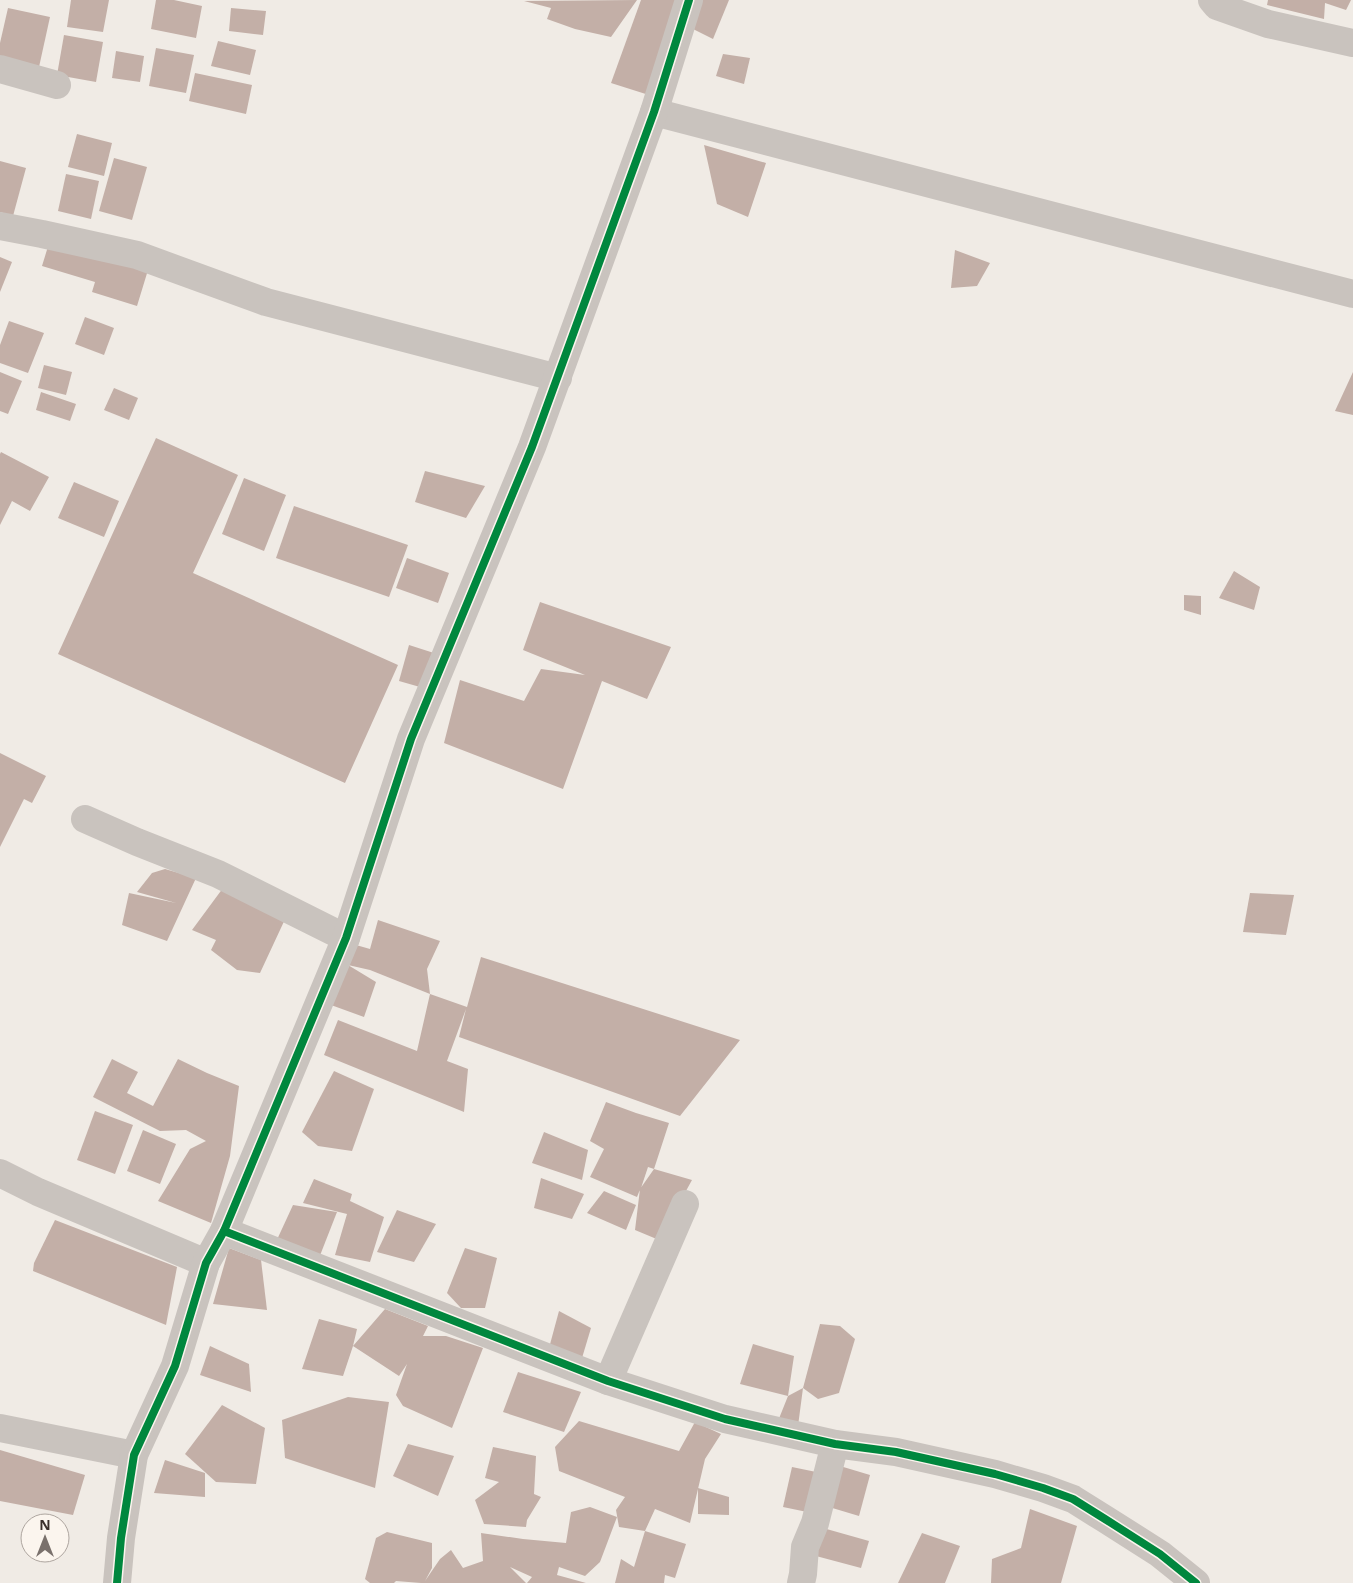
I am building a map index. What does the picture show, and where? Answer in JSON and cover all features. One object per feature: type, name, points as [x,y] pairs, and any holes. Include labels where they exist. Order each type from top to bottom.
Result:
[{"type":"street","points":[[117,1583],[120,1538],[134,1455],[175,1366],[206,1263],[224,1231],[346,938],[411,739],[532,447],[558,378],[654,112],[689,0]]},
{"type":"street","points":[[1212,0],[1217,6],[1268,24],[1353,43]]},
{"type":"street","points":[[0,69],[57,85]]},
{"type":"street","points":[[654,112],[1353,294]]},
{"type":"street","points":[[0,226],[137,255],[266,302],[558,378]]},
{"type":"street","points":[[85,820],[218,874],[346,938]]},
{"type":"street","points":[[0,1173],[38,1192],[206,1263]]},
{"type":"street","points":[[608,1381],[685,1204]]},
{"type":"street","points":[[224,1231],[608,1381],[725,1419],[834,1444],[896,1452],[995,1474],[1066,1496],[1160,1554],[1196,1583]]},
{"type":"street","points":[[0,1428],[134,1455]]},
{"type":"street","points":[[801,1583],[805,1547],[815,1523],[834,1444]]},
{"type":"building","points":[[71,0],[109,0],[103,32],[67,27]]},
{"type":"building","points":[[156,0],[174,0],[202,6],[196,38],[151,29]]},
{"type":"building","points":[[637,0],[611,37],[575,29],[547,19],[551,8],[524,1]]},
{"type":"building","points":[[641,0],[684,0],[652,96],[611,83]]},
{"type":"building","points":[[701,0],[729,0],[713,39],[691,28]]},
{"type":"building","points":[[1268,0],[1351,0],[1346,10],[1325,3],[1324,19],[1267,5]]},
{"type":"building","points":[[8,8],[50,17],[39,67],[0,59],[0,43]]},
{"type":"building","points":[[231,8],[266,11],[263,35],[229,31]]},
{"type":"building","points":[[64,35],[103,42],[96,82],[57,75]]},
{"type":"building","points":[[218,41],[256,50],[250,75],[211,66]]},
{"type":"building","points":[[156,48],[194,55],[186,93],[149,86]]},
{"type":"building","points":[[116,51],[144,56],[140,82],[112,78]]},
{"type":"building","points":[[723,54],[750,58],[744,84],[716,76]]},
{"type":"building","points":[[195,73],[252,85],[246,114],[189,101]]},
{"type":"building","points":[[77,134],[112,143],[104,176],[68,167]]},
{"type":"building","points":[[704,145],[766,163],[748,217],[717,204]]},
{"type":"building","points":[[114,158],[147,167],[132,220],[99,211]]},
{"type":"building","points":[[0,161],[26,168],[13,216],[0,212]]},
{"type":"building","points":[[66,174],[99,181],[91,219],[58,211]]},
{"type":"building","points":[[50,240],[148,270],[137,306],[92,292],[95,282],[42,266]]},
{"type":"building","points":[[955,250],[990,263],[977,286],[951,288]]},
{"type":"building","points":[[0,257],[12,262],[0,292]]},
{"type":"building","points":[[85,317],[114,328],[104,355],[75,344]]},
{"type":"building","points":[[9,321],[44,333],[28,373],[0,363],[0,345]]},
{"type":"building","points":[[44,365],[72,372],[66,395],[38,388]]},
{"type":"building","points":[[0,372],[22,381],[8,414],[0,411]]},
{"type":"building","points":[[1353,372],[1353,415],[1335,411]]},
{"type":"building","points":[[114,388],[138,398],[129,420],[104,410]]},
{"type":"building","points":[[41,392],[76,404],[70,421],[36,410]]},
{"type":"building","points":[[156,438],[238,475],[193,573],[398,665],[345,783],[58,654]]},
{"type":"building","points":[[1,452],[49,477],[30,511],[12,501],[0,525],[0,454]]},
{"type":"building","points":[[425,471],[485,486],[466,518],[415,502]]},
{"type":"building","points":[[244,478],[286,495],[264,551],[222,534]]},
{"type":"building","points":[[74,482],[119,501],[104,537],[58,518]]},
{"type":"building","points":[[294,506],[408,545],[389,597],[276,558]]},
{"type":"building","points":[[407,558],[449,573],[438,603],[396,588]]},
{"type":"building","points":[[1234,571],[1260,587],[1254,610],[1219,598]]},
{"type":"building","points":[[1184,595],[1201,596],[1201,615],[1184,610]]},
{"type":"building","points":[[540,602],[671,647],[647,699],[602,681],[563,789],[444,743],[460,680],[524,701],[541,669],[585,675],[523,650]]},
{"type":"building","points":[[409,645],[437,654],[427,689],[399,681]]},
{"type":"building","points":[[0,753],[46,776],[32,803],[24,799],[0,847]]},
{"type":"building","points":[[165,869],[196,878],[167,941],[122,925],[129,893],[176,903],[137,892],[152,873]]},
{"type":"building","points":[[223,888],[287,915],[260,973],[237,970],[211,950],[216,940],[192,930]]},
{"type":"building","points":[[1250,893],[1294,895],[1286,935],[1243,932]]},
{"type":"building","points":[[378,920],[440,941],[427,969],[430,994],[370,970],[348,965],[376,982],[364,1017],[331,1005],[356,945],[370,949]]},
{"type":"building","points":[[481,957],[740,1040],[680,1116],[459,1037],[466,1009],[447,1061],[468,1069],[464,1112],[324,1055],[338,1020],[417,1051],[430,994],[467,1007]]},
{"type":"building","points":[[112,1059],[138,1072],[127,1093],[153,1106],[178,1059],[239,1086],[230,1156],[211,1223],[158,1201],[190,1149],[206,1141],[186,1130],[160,1131],[93,1097]]},
{"type":"building","points":[[334,1071],[374,1089],[352,1151],[318,1146],[302,1132]]},
{"type":"building","points":[[606,1102],[669,1123],[654,1169],[692,1180],[659,1240],[635,1230],[640,1190],[637,1197],[590,1177],[604,1149],[590,1141]],"holes":[[[648,1167],[654,1169],[641,1187]]]},
{"type":"building","points":[[95,1111],[133,1125],[115,1174],[77,1160]]},
{"type":"building","points":[[143,1130],[176,1144],[160,1184],[127,1171]]},
{"type":"building","points":[[544,1132],[588,1150],[582,1180],[532,1163]]},
{"type":"building","points":[[541,1178],[584,1194],[572,1219],[534,1208]]},
{"type":"building","points":[[314,1179],[352,1194],[350,1201],[384,1217],[370,1262],[335,1255],[347,1214],[303,1203]]},
{"type":"building","points":[[604,1191],[636,1205],[626,1230],[587,1213]]},
{"type":"building","points":[[293,1205],[337,1212],[319,1258],[275,1244]]},
{"type":"building","points":[[397,1210],[436,1224],[414,1262],[377,1252]]},
{"type":"building","points":[[55,1220],[177,1267],[166,1325],[33,1271],[34,1263]]},
{"type":"building","points":[[229,1248],[261,1260],[267,1310],[213,1304]]},
{"type":"building","points":[[465,1248],[497,1258],[485,1308],[461,1308],[447,1293]]},
{"type":"building","points":[[385,1309],[428,1326],[423,1336],[446,1336],[483,1348],[452,1428],[403,1406],[396,1395],[407,1364],[399,1376],[353,1346]]},
{"type":"building","points":[[559,1311],[591,1328],[582,1358],[549,1348]]},
{"type":"building","points":[[319,1319],[357,1329],[343,1376],[302,1369]]},
{"type":"building","points":[[820,1324],[840,1326],[855,1339],[839,1393],[818,1399],[803,1388]]},
{"type":"building","points":[[753,1344],[794,1356],[788,1396],[740,1384]]},
{"type":"building","points":[[210,1346],[249,1364],[251,1392],[200,1375]]},
{"type":"building","points":[[518,1372],[581,1392],[564,1432],[503,1412]]},
{"type":"building","points":[[803,1388],[798,1426],[778,1421],[788,1396]]},
{"type":"building","points":[[348,1397],[389,1402],[375,1488],[285,1458],[282,1420]]},
{"type":"building","points":[[222,1405],[265,1428],[256,1484],[216,1482],[185,1454]]},
{"type":"building","points":[[579,1421],[679,1451],[695,1422],[721,1434],[705,1459],[690,1523],[655,1509],[645,1531],[619,1527],[616,1510],[625,1497],[559,1471],[555,1447]]},
{"type":"building","points":[[408,1444],[454,1456],[438,1496],[393,1476]]},
{"type":"building","points":[[493,1447],[536,1456],[534,1494],[541,1497],[527,1520],[526,1527],[484,1524],[475,1500],[499,1482],[485,1478]]},
{"type":"building","points":[[0,1450],[85,1475],[73,1515],[0,1501]]},
{"type":"building","points":[[165,1460],[205,1473],[205,1497],[154,1493]]},
{"type":"building","points":[[840,1466],[870,1475],[859,1516],[829,1507]]},
{"type":"building","points":[[792,1467],[821,1473],[812,1513],[783,1507]]},
{"type":"building","points":[[698,1488],[729,1497],[729,1515],[698,1514]]},
{"type":"building","points":[[590,1507],[617,1517],[600,1562],[585,1576],[559,1567],[557,1575],[586,1583],[527,1583],[532,1577],[510,1567],[526,1583],[421,1583],[396,1581],[394,1583],[370,1583],[365,1579],[376,1538],[387,1532],[432,1543],[432,1568],[425,1581],[440,1559],[451,1550],[463,1568],[483,1561],[481,1533],[566,1543],[571,1512]]},
{"type":"building","points":[[1030,1509],[1077,1526],[1061,1583],[991,1583],[992,1559],[1021,1548]]},
{"type":"building","points":[[823,1528],[869,1541],[861,1568],[816,1556]]},
{"type":"building","points":[[645,1531],[686,1544],[675,1578],[665,1575],[664,1583],[615,1583],[621,1559],[634,1567]]},
{"type":"building","points":[[922,1533],[960,1546],[945,1583],[898,1583]]},
{"type":"cycle path","points":[[117,1583],[121,1538],[134,1455],[175,1366],[206,1263],[224,1231],[346,938],[411,739],[532,447],[654,112],[689,0]]},
{"type":"cycle path","points":[[224,1231],[608,1381],[725,1419],[835,1444],[896,1452],[995,1474],[1043,1488],[1073,1499],[1160,1554],[1196,1583]]}]
